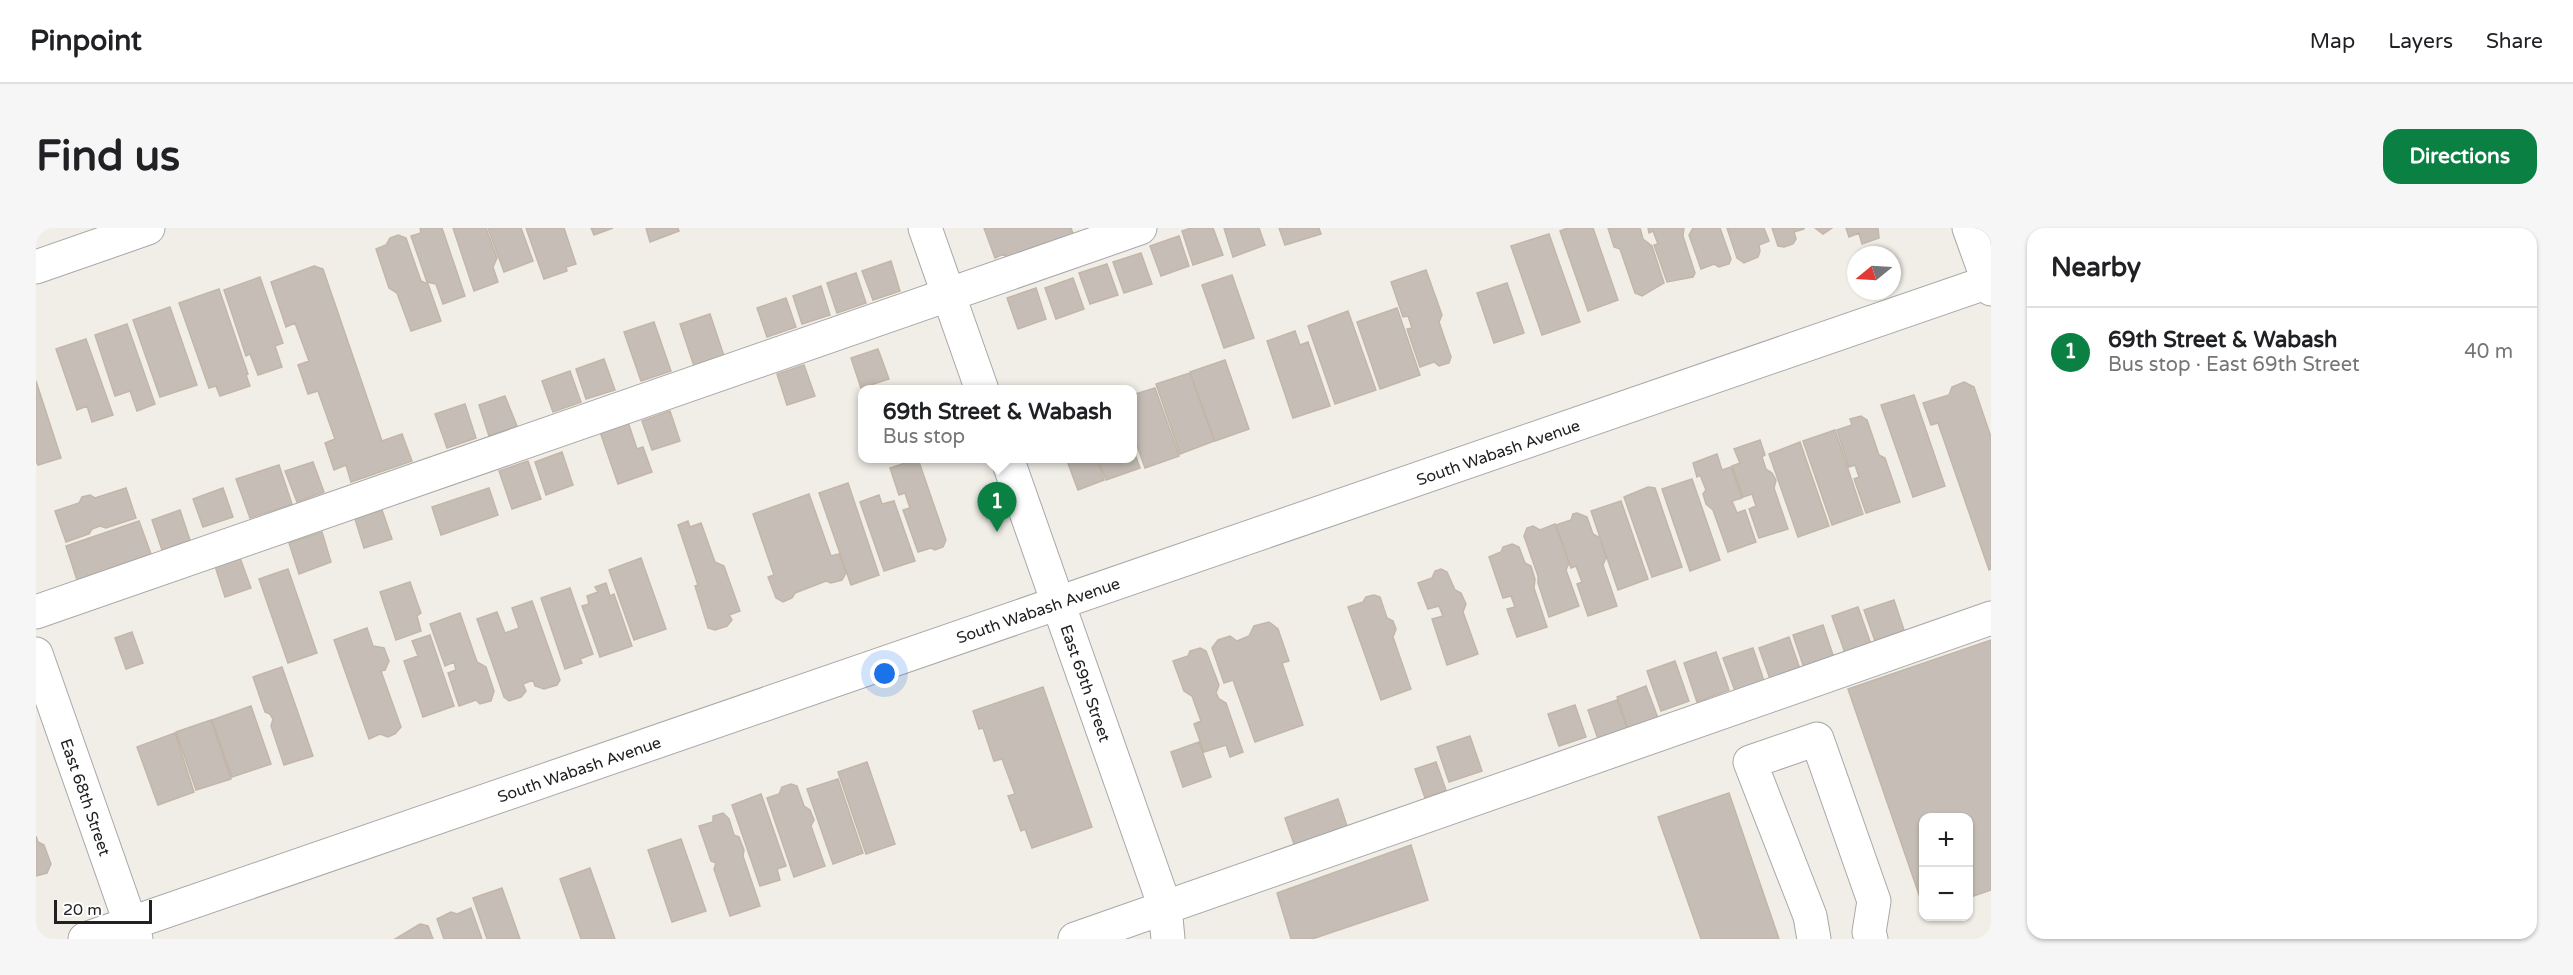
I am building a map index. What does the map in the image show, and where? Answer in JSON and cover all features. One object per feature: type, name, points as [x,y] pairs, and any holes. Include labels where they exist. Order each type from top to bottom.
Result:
[{"type":"street","points":[[36,267],[148,228]]},
{"type":"street","points":[[926,228],[980,385]]},
{"type":"street","points":[[36,612],[1140,228]]},
{"type":"street","points":[[1970,228],[1990,284]]},
{"type":"street","name":"South Wabash Avenue","points":[[85,939],[134,931],[1058,603],[1990,284]]},
{"type":"street","name":"East 69th Street","points":[[1008,463],[1166,923],[1188,939]]},
{"type":"street","points":[[1076,939],[1166,923],[1991,618]]},
{"type":"street","name":"East 68th Street","points":[[36,654],[134,931]]},
{"type":"street","points":[[1814,939],[1810,916],[1750,762],[1816,739],[1874,901],[1869,932],[1871,939]]},
{"type":"building","points":[[420,228],[442,228],[465,296],[443,304],[436,284],[427,282],[411,236],[421,233]]},
{"type":"building","points":[[453,228],[486,228],[497,258],[493,267],[498,282],[474,291]]},
{"type":"building","points":[[488,228],[521,228],[533,261],[504,272]]},
{"type":"building","points":[[526,228],[564,228],[576,264],[566,267],[567,271],[544,279]]},
{"type":"building","points":[[591,228],[613,228],[594,235]]},
{"type":"building","points":[[646,228],[678,228],[679,231],[650,242]]},
{"type":"building","points":[[984,228],[1071,228],[1074,236],[1007,259],[1004,254],[995,258]]},
{"type":"building","points":[[1191,228],[1213,228],[1223,255],[1193,265],[1182,231]]},
{"type":"building","points":[[1224,228],[1259,228],[1265,245],[1233,257]]},
{"type":"building","points":[[1279,228],[1319,228],[1321,234],[1285,245]]},
{"type":"building","points":[[1567,228],[1593,228],[1618,300],[1588,311],[1560,231]]},
{"type":"building","points":[[1608,228],[1640,228],[1643,239],[1652,246],[1664,283],[1642,296],[1635,293],[1620,249],[1614,247]]},
{"type":"building","points":[[1648,228],[1684,228],[1683,236],[1695,273],[1693,277],[1667,282],[1654,245],[1658,244],[1653,231],[1649,233]]},
{"type":"building","points":[[1693,228],[1720,228],[1731,259],[1729,264],[1719,267],[1714,264],[1701,269],[1689,235]]},
{"type":"building","points":[[1727,228],[1764,228],[1769,241],[1759,245],[1758,257],[1744,263],[1737,258]]},
{"type":"building","points":[[1772,228],[1804,229],[1794,232],[1796,239],[1793,244],[1784,247],[1778,246]]},
{"type":"building","points":[[1815,228],[1832,228],[1823,234]]},
{"type":"building","points":[[1846,228],[1878,228],[1879,238],[1862,244],[1859,233],[1849,237]]},
{"type":"building","points":[[1549,234],[1580,322],[1542,335],[1511,246]]},
{"type":"building","points":[[398,235],[406,238],[421,281],[428,284],[441,321],[411,331],[397,293],[389,288],[376,249],[386,245],[390,238]]},
{"type":"building","points":[[1179,236],[1189,266],[1161,276],[1150,246]]},
{"type":"building","points":[[1141,253],[1152,284],[1124,293],[1113,262]]},
{"type":"building","points":[[891,261],[900,291],[873,300],[862,271]]},
{"type":"building","points":[[1107,264],[1118,295],[1090,304],[1079,273]]},
{"type":"building","points":[[314,266],[323,269],[382,441],[402,434],[412,461],[351,482],[346,465],[334,470],[325,443],[335,439],[318,391],[308,394],[298,365],[309,361],[295,323],[286,327],[271,282]]},
{"type":"building","points":[[1426,270],[1442,315],[1439,322],[1451,357],[1449,363],[1439,366],[1434,362],[1420,367],[1407,329],[1412,328],[1408,316],[1403,317],[1391,282]]},
{"type":"building","points":[[856,273],[866,303],[837,313],[827,283]]},
{"type":"building","points":[[1232,275],[1254,338],[1224,348],[1202,285]]},
{"type":"building","points":[[260,277],[283,343],[275,346],[282,367],[258,375],[250,354],[246,356],[224,290]]},
{"type":"building","points":[[1073,278],[1084,309],[1056,319],[1045,288]]},
{"type":"building","points":[[1507,283],[1524,333],[1494,343],[1477,293]]},
{"type":"building","points":[[821,286],[830,315],[802,324],[793,296]]},
{"type":"building","points":[[1036,288],[1046,319],[1018,329],[1007,298]]},
{"type":"building","points":[[219,289],[250,386],[220,396],[216,386],[209,388],[179,303]]},
{"type":"building","points":[[786,298],[796,327],[767,337],[757,308]]},
{"type":"building","points":[[170,307],[197,385],[160,397],[133,320]]},
{"type":"building","points":[[1397,308],[1420,375],[1380,389],[1357,322]]},
{"type":"building","points":[[1348,311],[1376,390],[1335,404],[1308,326]]},
{"type":"building","points":[[710,314],[724,356],[694,366],[680,324]]},
{"type":"building","points":[[654,322],[671,371],[641,381],[624,332]]},
{"type":"building","points":[[127,324],[155,404],[137,411],[130,391],[115,396],[95,335]]},
{"type":"building","points":[[1295,331],[1300,345],[1308,342],[1330,406],[1293,418],[1267,341]]},
{"type":"building","points":[[86,339],[113,415],[92,422],[87,406],[77,410],[56,349]]},
{"type":"building","points":[[878,349],[889,379],[870,385],[860,385],[851,358]]},
{"type":"building","points":[[604,359],[615,390],[586,399],[576,369]]},
{"type":"building","points":[[1225,360],[1249,429],[1215,441],[1190,372]]},
{"type":"building","points":[[804,365],[815,396],[787,405],[777,374]]},
{"type":"building","points":[[570,371],[581,402],[553,412],[542,381]]},
{"type":"building","points":[[1190,373],[1214,441],[1180,454],[1156,384]]},
{"type":"building","points":[[36,381],[61,458],[38,465],[36,461]]},
{"type":"building","points":[[1964,382],[1974,387],[1991,437],[1991,569],[1989,570],[1938,423],[1931,425],[1923,403],[1949,395],[1952,387]]},
{"type":"building","points":[[1155,388],[1179,456],[1145,468],[1137,445],[1137,393]]},
{"type":"building","points":[[1914,395],[1945,486],[1913,497],[1881,405]]},
{"type":"building","points":[[505,396],[517,426],[489,436],[479,405]]},
{"type":"building","points":[[465,404],[476,438],[447,448],[435,414]]},
{"type":"building","points":[[670,411],[680,441],[652,450],[642,421]]},
{"type":"building","points":[[1861,416],[1867,420],[1879,455],[1885,458],[1900,502],[1866,513],[1854,479],[1859,477],[1855,465],[1849,467],[1837,430],[1852,425],[1850,419]]},
{"type":"building","points":[[628,422],[637,449],[643,447],[652,472],[618,484],[600,432]]},
{"type":"building","points":[[1835,430],[1863,514],[1832,525],[1803,441]]},
{"type":"building","points":[[1760,440],[1765,455],[1762,457],[1766,469],[1776,480],[1774,488],[1788,529],[1759,538],[1749,509],[1756,506],[1752,494],[1743,497],[1732,466],[1740,463],[1734,449]]},
{"type":"building","points":[[1800,442],[1829,526],[1798,537],[1769,454]]},
{"type":"building","points":[[562,452],[573,485],[546,495],[535,462]]},
{"type":"building","points":[[1717,454],[1722,470],[1731,467],[1742,498],[1732,501],[1737,513],[1745,510],[1756,542],[1728,552],[1713,510],[1706,504],[1703,494],[1706,490],[1700,475],[1697,477],[1693,463]]},
{"type":"building","points":[[1137,460],[1140,468],[1106,480],[1100,463],[1137,463]]},
{"type":"building","points":[[528,461],[541,499],[512,509],[499,471]]},
{"type":"building","points":[[313,462],[324,492],[297,502],[285,471]]},
{"type":"building","points":[[906,463],[919,463],[946,540],[943,547],[918,552],[903,510],[910,508],[905,493],[899,495],[890,468]]},
{"type":"building","points":[[1068,463],[1099,463],[1104,480],[1078,490]]},
{"type":"building","points":[[279,465],[292,504],[250,518],[236,479]]},
{"type":"building","points":[[1692,479],[1720,560],[1690,571],[1662,489]]},
{"type":"building","points":[[848,483],[879,575],[851,585],[819,493]]},
{"type":"building","points":[[1648,487],[1655,488],[1682,567],[1652,577],[1624,497]]},
{"type":"building","points":[[126,488],[136,518],[106,528],[100,526],[92,529],[89,534],[66,542],[55,511],[79,503],[82,497],[90,495],[95,498]]},
{"type":"building","points":[[223,488],[233,517],[203,527],[193,499]]},
{"type":"building","points":[[489,488],[498,515],[441,535],[432,507]]},
{"type":"building","points":[[809,494],[831,556],[839,554],[846,573],[842,580],[831,583],[826,581],[795,593],[792,598],[783,602],[776,598],[768,577],[774,575],[753,514]]},
{"type":"building","points":[[879,495],[882,504],[894,501],[915,561],[884,571],[860,502]]},
{"type":"building","points":[[1621,501],[1648,579],[1618,590],[1591,511]]},
{"type":"building","points":[[180,510],[190,540],[162,550],[152,520]]},
{"type":"building","points":[[382,510],[392,539],[364,548],[355,519]]},
{"type":"building","points":[[1577,513],[1587,517],[1593,534],[1600,538],[1606,558],[1603,565],[1617,606],[1588,616],[1577,584],[1582,582],[1576,566],[1571,568],[1556,525],[1571,520],[1573,514]]},
{"type":"building","points":[[139,521],[151,554],[77,580],[66,546]]},
{"type":"building","points":[[688,521],[690,527],[701,523],[715,562],[724,566],[740,611],[729,615],[732,620],[727,626],[715,630],[708,628],[695,586],[698,585],[678,525]]},
{"type":"building","points":[[1555,524],[1569,563],[1566,570],[1579,606],[1549,617],[1524,536],[1527,528],[1533,526],[1540,530]]},
{"type":"building","points":[[322,532],[331,562],[299,574],[289,543]]},
{"type":"building","points":[[1512,544],[1519,547],[1525,563],[1531,566],[1535,579],[1534,588],[1547,627],[1517,637],[1507,609],[1515,607],[1511,596],[1503,598],[1489,557],[1501,552],[1503,547]]},
{"type":"building","points":[[240,558],[251,588],[225,597],[215,566]]},
{"type":"building","points":[[641,558],[666,629],[634,640],[609,570]]},
{"type":"building","points":[[288,569],[317,653],[288,663],[259,579]]},
{"type":"building","points":[[1441,569],[1447,572],[1455,590],[1461,593],[1466,604],[1463,612],[1478,654],[1447,665],[1432,619],[1443,616],[1439,606],[1428,609],[1418,583],[1432,578],[1435,571]]},
{"type":"building","points":[[410,582],[421,613],[417,616],[421,631],[396,640],[380,592]]},
{"type":"building","points":[[606,583],[610,596],[614,594],[632,646],[600,657],[582,606],[589,604],[587,596],[598,592],[595,587]]},
{"type":"building","points":[[570,588],[593,654],[580,659],[582,663],[565,669],[541,598]]},
{"type":"building","points":[[1374,595],[1380,597],[1387,618],[1393,621],[1396,629],[1393,637],[1411,689],[1381,700],[1348,607]]},
{"type":"building","points":[[1894,600],[1904,630],[1875,641],[1864,610]]},
{"type":"building","points":[[532,601],[560,680],[557,685],[544,689],[535,686],[533,680],[523,684],[526,691],[521,697],[509,701],[504,697],[477,619],[497,612],[505,633],[519,628],[512,608]]},
{"type":"building","points":[[1858,607],[1871,644],[1845,653],[1832,616]]},
{"type":"building","points":[[460,613],[477,662],[486,667],[494,691],[491,701],[480,704],[476,700],[459,706],[448,673],[456,670],[454,662],[445,666],[430,624]]},
{"type":"building","points":[[1269,622],[1278,629],[1289,661],[1282,663],[1303,725],[1255,742],[1233,680],[1224,683],[1212,648],[1218,640],[1230,636],[1237,641],[1249,636],[1254,626]]},
{"type":"building","points":[[1823,625],[1834,658],[1804,668],[1793,635]]},
{"type":"building","points":[[367,628],[373,646],[384,648],[389,661],[385,670],[381,671],[401,727],[395,734],[388,737],[380,734],[369,739],[334,640]]},
{"type":"building","points":[[132,632],[143,663],[126,669],[115,638]]},
{"type":"building","points":[[430,635],[454,706],[423,717],[404,661],[418,656],[412,641]]},
{"type":"building","points":[[1789,637],[1800,669],[1770,679],[1759,648]]},
{"type":"building","points":[[1991,640],[1991,890],[1973,896],[1973,813],[1919,813],[1919,895],[1848,689]]},
{"type":"building","points":[[1200,648],[1206,651],[1219,685],[1216,693],[1219,699],[1226,703],[1243,752],[1230,757],[1226,745],[1204,752],[1194,724],[1201,721],[1192,696],[1184,691],[1173,661],[1188,656],[1190,651]]},
{"type":"building","points":[[1753,648],[1764,681],[1735,691],[1723,658]]},
{"type":"building","points":[[1716,652],[1729,690],[1697,702],[1684,663]]},
{"type":"building","points":[[1675,661],[1689,701],[1661,711],[1647,671]]},
{"type":"building","points":[[282,667],[313,756],[284,765],[271,726],[273,719],[265,712],[253,677]]},
{"type":"building","points":[[1646,686],[1658,718],[1628,728],[1617,697]]},
{"type":"building","points":[[1043,687],[1092,827],[1032,848],[1025,829],[1021,831],[1008,796],[1015,794],[1002,759],[994,761],[983,728],[979,729],[973,711]]},
{"type":"building","points":[[1617,700],[1627,729],[1598,739],[1588,710]]},
{"type":"building","points":[[1575,705],[1586,737],[1559,746],[1548,714]]},
{"type":"building","points":[[251,706],[271,764],[232,777],[212,720]]},
{"type":"building","points":[[211,720],[231,779],[196,790],[176,732]]},
{"type":"building","points":[[175,733],[194,792],[158,805],[137,747]]},
{"type":"building","points":[[1470,736],[1482,771],[1449,782],[1437,747]]},
{"type":"building","points":[[1199,742],[1211,777],[1183,787],[1171,752]]},
{"type":"building","points":[[867,762],[895,844],[866,854],[838,772]]},
{"type":"building","points":[[1436,762],[1446,790],[1425,798],[1415,769]]},
{"type":"building","points":[[838,779],[863,853],[833,864],[807,789]]},
{"type":"building","points":[[791,784],[797,786],[804,806],[810,810],[814,820],[811,826],[825,866],[794,877],[767,798],[779,794],[782,787]]},
{"type":"building","points":[[1729,793],[1779,939],[1701,939],[1658,817]]},
{"type":"building","points":[[761,794],[786,866],[777,869],[780,880],[760,886],[732,805]]},
{"type":"building","points":[[1338,799],[1348,829],[1295,847],[1285,818]]},
{"type":"building","points":[[723,813],[729,819],[734,835],[739,837],[760,906],[730,916],[714,869],[716,863],[711,861],[699,826],[713,822],[713,816]]},
{"type":"building","points":[[36,836],[38,842],[44,845],[51,864],[47,873],[36,876]]},
{"type":"building","points":[[681,839],[706,911],[672,922],[648,850]]},
{"type":"building","points":[[1411,845],[1428,900],[1312,939],[1291,939],[1277,893]]},
{"type":"building","points":[[590,868],[615,939],[581,939],[560,879]]},
{"type":"building","points":[[502,888],[520,939],[487,939],[473,898]]},
{"type":"building","points":[[471,908],[482,939],[444,939],[437,919],[451,912],[457,914]]},
{"type":"building","points":[[420,924],[428,926],[433,939],[395,939]]},
{"type":"place","name":"69th Street & Wabash","points":[[997,532]]}]
